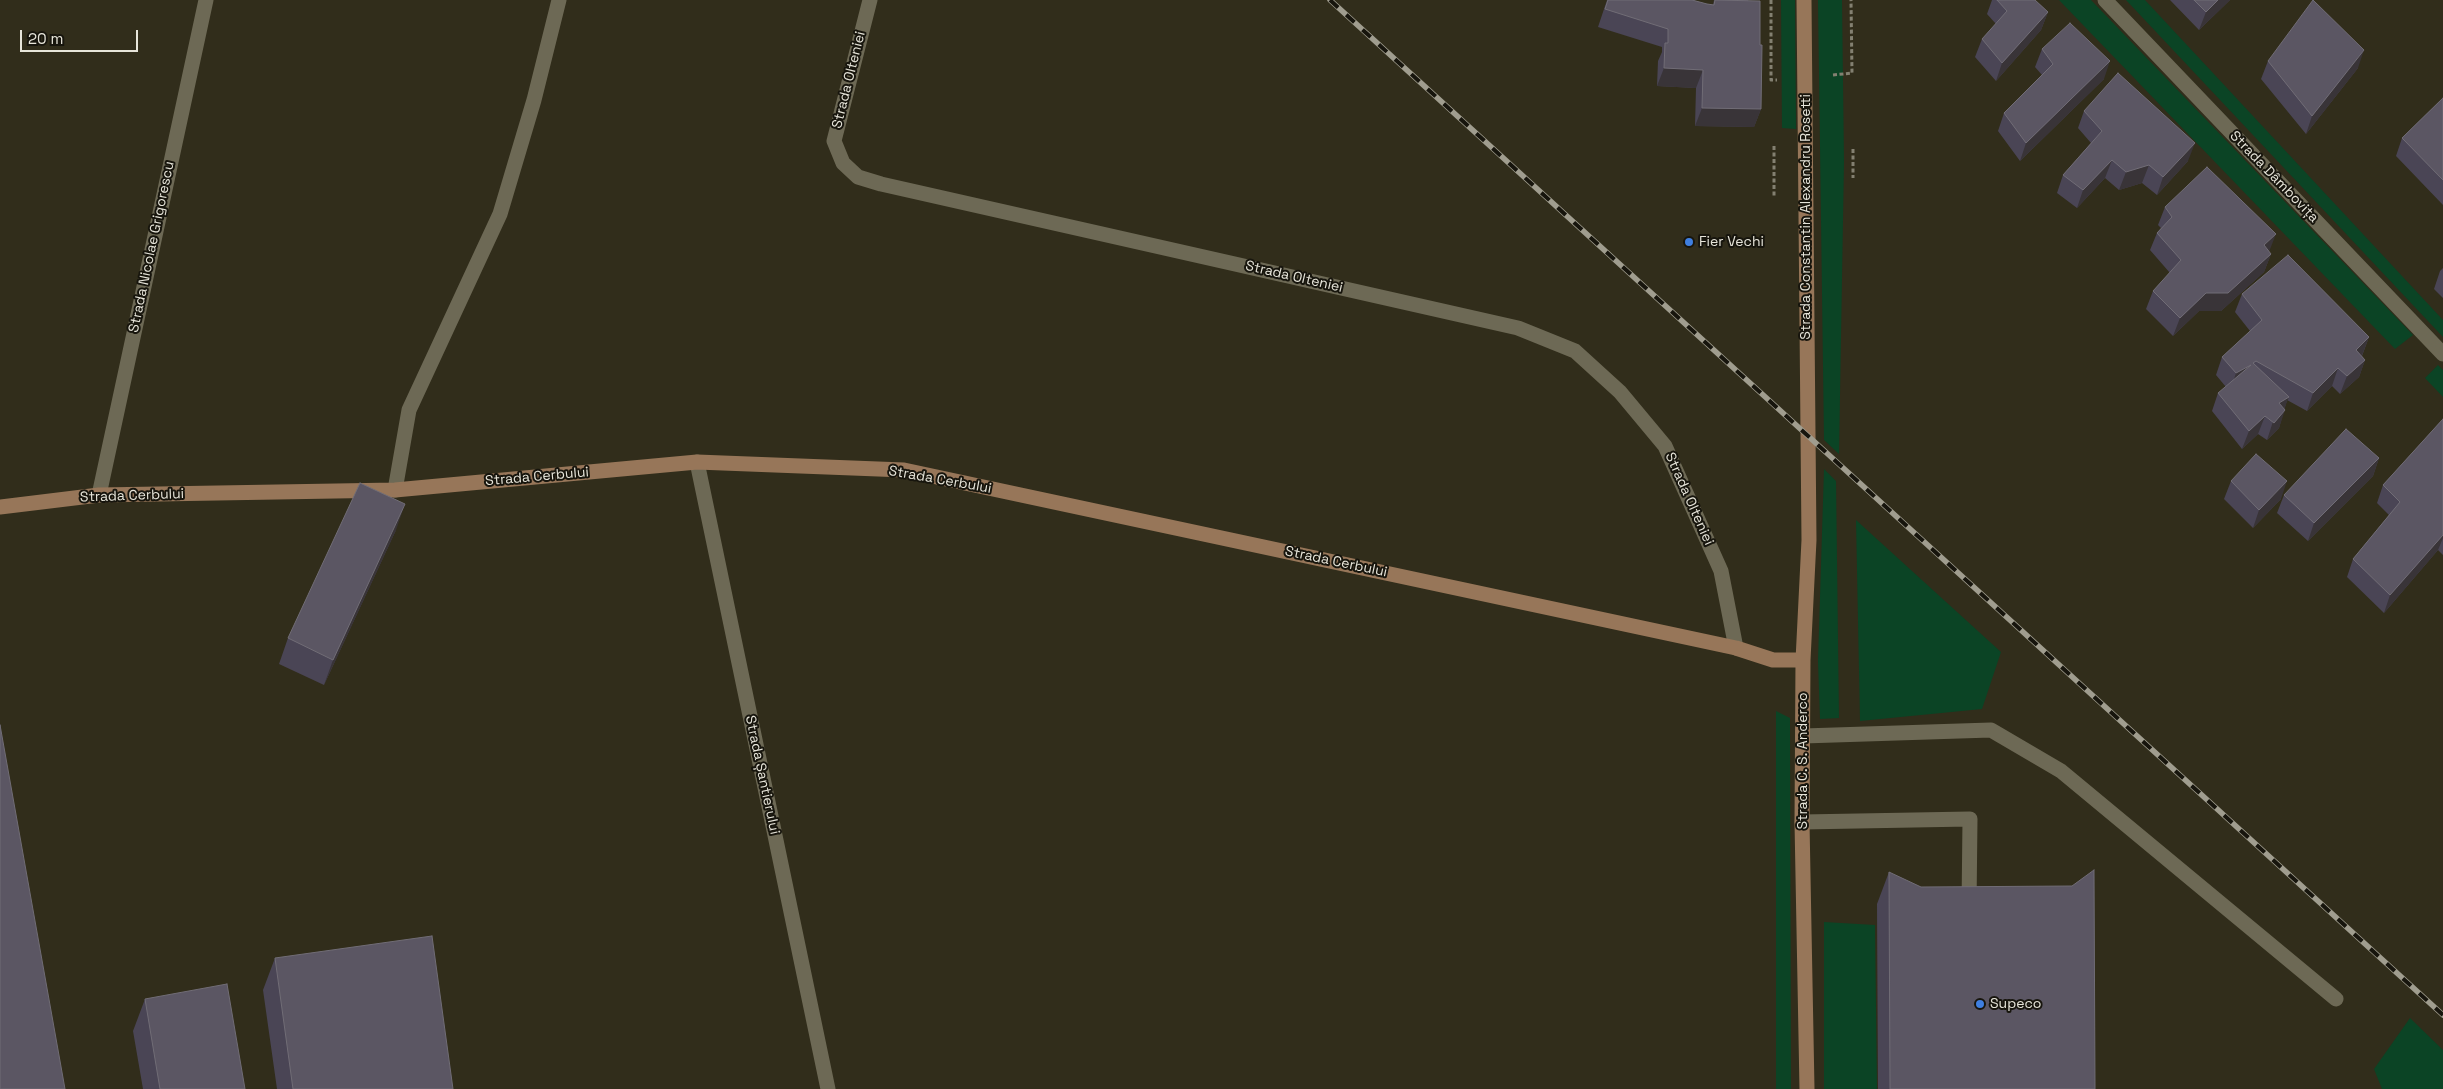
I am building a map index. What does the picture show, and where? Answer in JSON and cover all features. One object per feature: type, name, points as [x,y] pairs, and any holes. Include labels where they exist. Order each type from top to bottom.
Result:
[{"type":"street","name":"Strada Nicolae Grigorescu","points":[[99,495],[206,0]]},
{"type":"street","points":[[395,490],[409,410],[500,214],[534,100],[559,0]]},
{"type":"street","name":"Strada Olteniei","points":[[870,0],[834,141],[843,162],[858,177],[881,184],[1518,328],[1575,351],[1620,392],[1665,446],[1721,571],[1736,648]]},
{"type":"street","name":"Strada Constantin Alexandru Rosetti","points":[[1804,0],[1807,434]]},
{"type":"street","name":"Strada Dâmbovița","points":[[2105,0],[2443,354]]},
{"type":"street","name":"Strada C. S. Anderco","points":[[1807,434],[1809,540],[1803,660],[1802,822],[1807,1089]]},
{"type":"street","name":"Strada Cerbului","points":[[0,507],[99,495],[395,490],[697,462],[904,470],[1736,648],[1773,660],[1803,660]]},
{"type":"street","name":"Strada Șantierului","points":[[697,462],[828,1089]]},
{"type":"street","points":[[1803,736],[1991,730],[2061,771],[2336,998]]},
{"type":"street","points":[[1802,822],[1970,819],[1969,912]]},
{"type":"path","points":[[1770,0],[1772,80]]},
{"type":"path","points":[[1851,0],[1852,73]]},
{"type":"path","points":[[1774,146],[1774,198]]},
{"type":"path","points":[[1853,149],[1853,178]]},
{"type":"green space","points":[[1781,0],[1795,0],[1796,129],[1782,128]]},
{"type":"green space","points":[[1818,0],[1842,0],[1844,162],[1839,454],[1824,440]]},
{"type":"green space","points":[[2059,0],[2091,0],[2413,335],[2395,349]]},
{"type":"green space","points":[[2126,0],[2145,0],[2443,320],[2443,337]]},
{"type":"green space","points":[[2438,365],[2443,370],[2443,397],[2425,378]]},
{"type":"green space","points":[[1824,469],[1836,481],[1839,718],[1820,719],[1818,661]]},
{"type":"green space","points":[[1856,520],[2001,652],[1982,709],[1860,721]]},
{"type":"green space","points":[[1776,711],[1790,718],[1791,1089],[1776,1089]]},
{"type":"green space","points":[[1824,922],[1875,925],[1877,1089],[1824,1089]]},
{"type":"green space","points":[[2410,1018],[2443,1050],[2443,1089],[2382,1089],[2374,1069]]},
{"type":"building","points":[[1608,0],[1692,0],[1714,5],[1715,0],[1760,1],[1760,45],[1762,45],[1761,109],[1702,108],[1703,70],[1664,68],[1665,43],[1668,43],[1668,29],[1605,9]]},
{"type":"building","points":[[1997,0],[2035,0],[2048,12],[2002,63],[1982,39],[2007,11]]},
{"type":"building","points":[[2194,0],[2218,0],[2206,12]]},
{"type":"building","points":[[2313,0],[2364,50],[2312,116],[2268,61]]},
{"type":"building","points":[[2070,23],[2110,61],[2026,143],[2004,113],[2053,64],[2042,49]]},
{"type":"building","points":[[2118,73],[2195,143],[2163,177],[2149,165],[2126,172],[2112,160],[2083,190],[2063,175],[2102,131],[2084,111]]},
{"type":"building","points":[[2443,98],[2443,180],[2402,138]]},
{"type":"building","points":[[2207,167],[2276,234],[2264,245],[2271,254],[2228,293],[2206,293],[2180,318],[2153,291],[2181,260],[2157,233],[2172,217],[2165,207]]},
{"type":"building","points":[[2288,255],[2369,337],[2356,350],[2365,360],[2347,376],[2338,368],[2313,393],[2256,361],[2253,363],[2289,397],[2279,403],[2285,410],[2274,423],[2265,416],[2249,431],[2218,393],[2251,365],[2236,373],[2222,357],[2262,320],[2242,294]]},
{"type":"building","points":[[2443,419],[2443,535],[2390,595],[2353,559],[2400,502],[2383,485]]},
{"type":"building","points":[[2346,429],[2379,458],[2314,523],[2284,495]]},
{"type":"building","points":[[2256,454],[2287,481],[2259,510],[2231,481]]},
{"type":"building","points":[[360,483],[405,504],[333,660],[288,638]]},
{"type":"building","points":[[0,725],[65,1089],[0,1089]]},
{"type":"building","name":"Supeco","points":[[2094,870],[2095,1089],[1890,1089],[1889,872],[1921,887],[2072,886]]},
{"type":"building","points":[[432,936],[453,1089],[293,1089],[275,958]]},
{"type":"building","points":[[227,984],[245,1089],[160,1089],[145,999]]},
{"type":"railway","points":[[1330,0],[2443,1015]]},
{"type":"place","name":"Fier Vechi","points":[[1689,242]]},
{"type":"place","name":"Supeco","points":[[1980,1004]]}]
